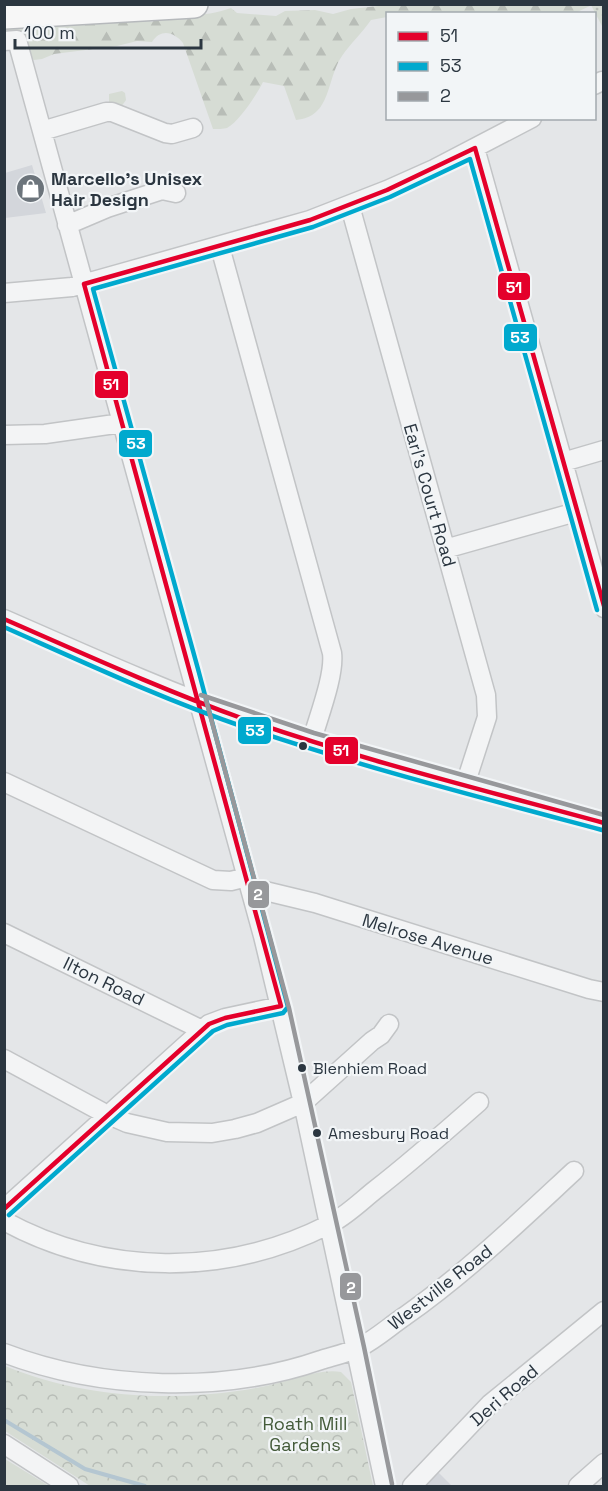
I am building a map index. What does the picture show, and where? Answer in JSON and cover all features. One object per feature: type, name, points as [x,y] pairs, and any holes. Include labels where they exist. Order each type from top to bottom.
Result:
[{"type":"highway","points":[[4,15],[194,4]]},
{"type":"street","points":[[4,41],[17,40],[249,884],[281,1006],[303,1103],[385,1486]]},
{"type":"street","points":[[42,131],[106,112],[118,114],[165,133],[172,134],[193,128]]},
{"type":"street","points":[[4,293],[47,290],[84,284],[310,220],[350,206],[425,173],[528,120]]},
{"type":"street","points":[[475,148],[603,608]]},
{"type":"street","points":[[67,225],[107,208],[162,190],[176,193]]},
{"type":"street","name":"Earl's Court Road","points":[[350,206],[486,695],[487,717],[465,785]]},
{"type":"street","points":[[220,247],[332,653],[333,660],[329,678],[312,740]]},
{"type":"street","points":[[4,435],[45,434],[122,423]]},
{"type":"street","points":[[563,462],[603,450]]},
{"type":"street","points":[[445,549],[576,512]]},
{"type":"street","points":[[4,620],[199,702],[312,740],[603,823]]},
{"type":"street","name":"Melrose Avenue","points":[[4,782],[213,880],[249,884],[261,890],[315,903],[603,992]]},
{"type":"street","name":"Ilton Road","points":[[4,933],[202,1030]]},
{"type":"street","points":[[4,1209],[210,1024],[225,1018],[281,1006]]},
{"type":"street","points":[[4,1059],[108,1115],[144,1128],[167,1132],[212,1133],[257,1123],[303,1103],[381,1035],[389,1024]]},
{"type":"street","points":[[4,1221],[41,1239],[76,1251],[129,1262],[188,1263],[249,1255],[329,1225],[390,1179],[479,1102]]},
{"type":"street","name":"Westville Road","points":[[4,1353],[57,1370],[99,1378],[170,1383],[230,1380],[266,1375],[357,1349],[457,1277],[574,1172]]},
{"type":"street","name":"Deri Road","points":[[412,1486],[490,1404],[603,1311]]},
{"type":"street","points":[[4,1444],[69,1486]]},
{"type":"street","points":[[578,1486],[603,1463]]},
{"type":"shaded area","points":[[32,165],[46,213],[5,218],[5,173]]},
{"type":"shaded area","points":[[435,1469],[452,1486],[419,1486]]},
{"type":"green space","points":[[396,4],[592,5],[577,12],[386,12],[386,17],[371,20],[345,52],[337,65],[326,96],[316,112],[296,120],[284,86],[263,82],[242,114],[232,125],[222,129],[213,129],[183,43],[172,34],[163,33],[152,42],[137,41],[117,46],[54,54],[34,60],[27,56],[23,48],[5,49],[5,25],[146,17],[151,22],[231,8],[237,13],[276,16],[285,11],[315,10],[333,14],[351,9]]},
{"type":"green space","points":[[591,5],[603,5],[603,28],[596,12]]},
{"type":"green space","points":[[122,91],[125,93],[126,100],[121,107],[109,104],[109,94]]},
{"type":"green space","name":"Roath Mill Gardens","points":[[5,1366],[67,1385],[131,1395],[164,1396],[229,1392],[322,1372],[341,1372],[351,1382],[373,1486],[90,1486],[5,1431]]},
{"type":"green space","points":[[5,1459],[49,1486],[5,1486]]},
{"type":"waterway","points":[[4,1420],[85,1469],[145,1486]]},
{"type":"transit line","name":"51","points":[[4,1209],[209,1024],[225,1018],[281,1006],[84,284],[310,220],[387,190],[475,148],[604,606]]},
{"type":"transit line","name":"53","points":[[9,1215],[213,1031],[227,1025],[283,1013],[288,1007],[93,289],[313,227],[390,197],[470,159],[597,610]]},
{"type":"transit line","name":"51","points":[[4,619],[154,684],[288,734],[604,823]]},
{"type":"transit line","name":"53","points":[[4,627],[153,692],[288,742],[377,769],[602,830]]},
{"type":"transit line","name":"2","points":[[201,695],[314,733],[604,815]]},
{"type":"transit line","name":"2","points":[[206,700],[289,1008],[392,1484]]},
{"type":"place","name":"Marcello's Unisex Hair Design","points":[[30,188]]},
{"type":"place","name":"Blenhiem Road","points":[[302,1068]]},
{"type":"place","name":"Amesbury Road","points":[[317,1133]]}]
